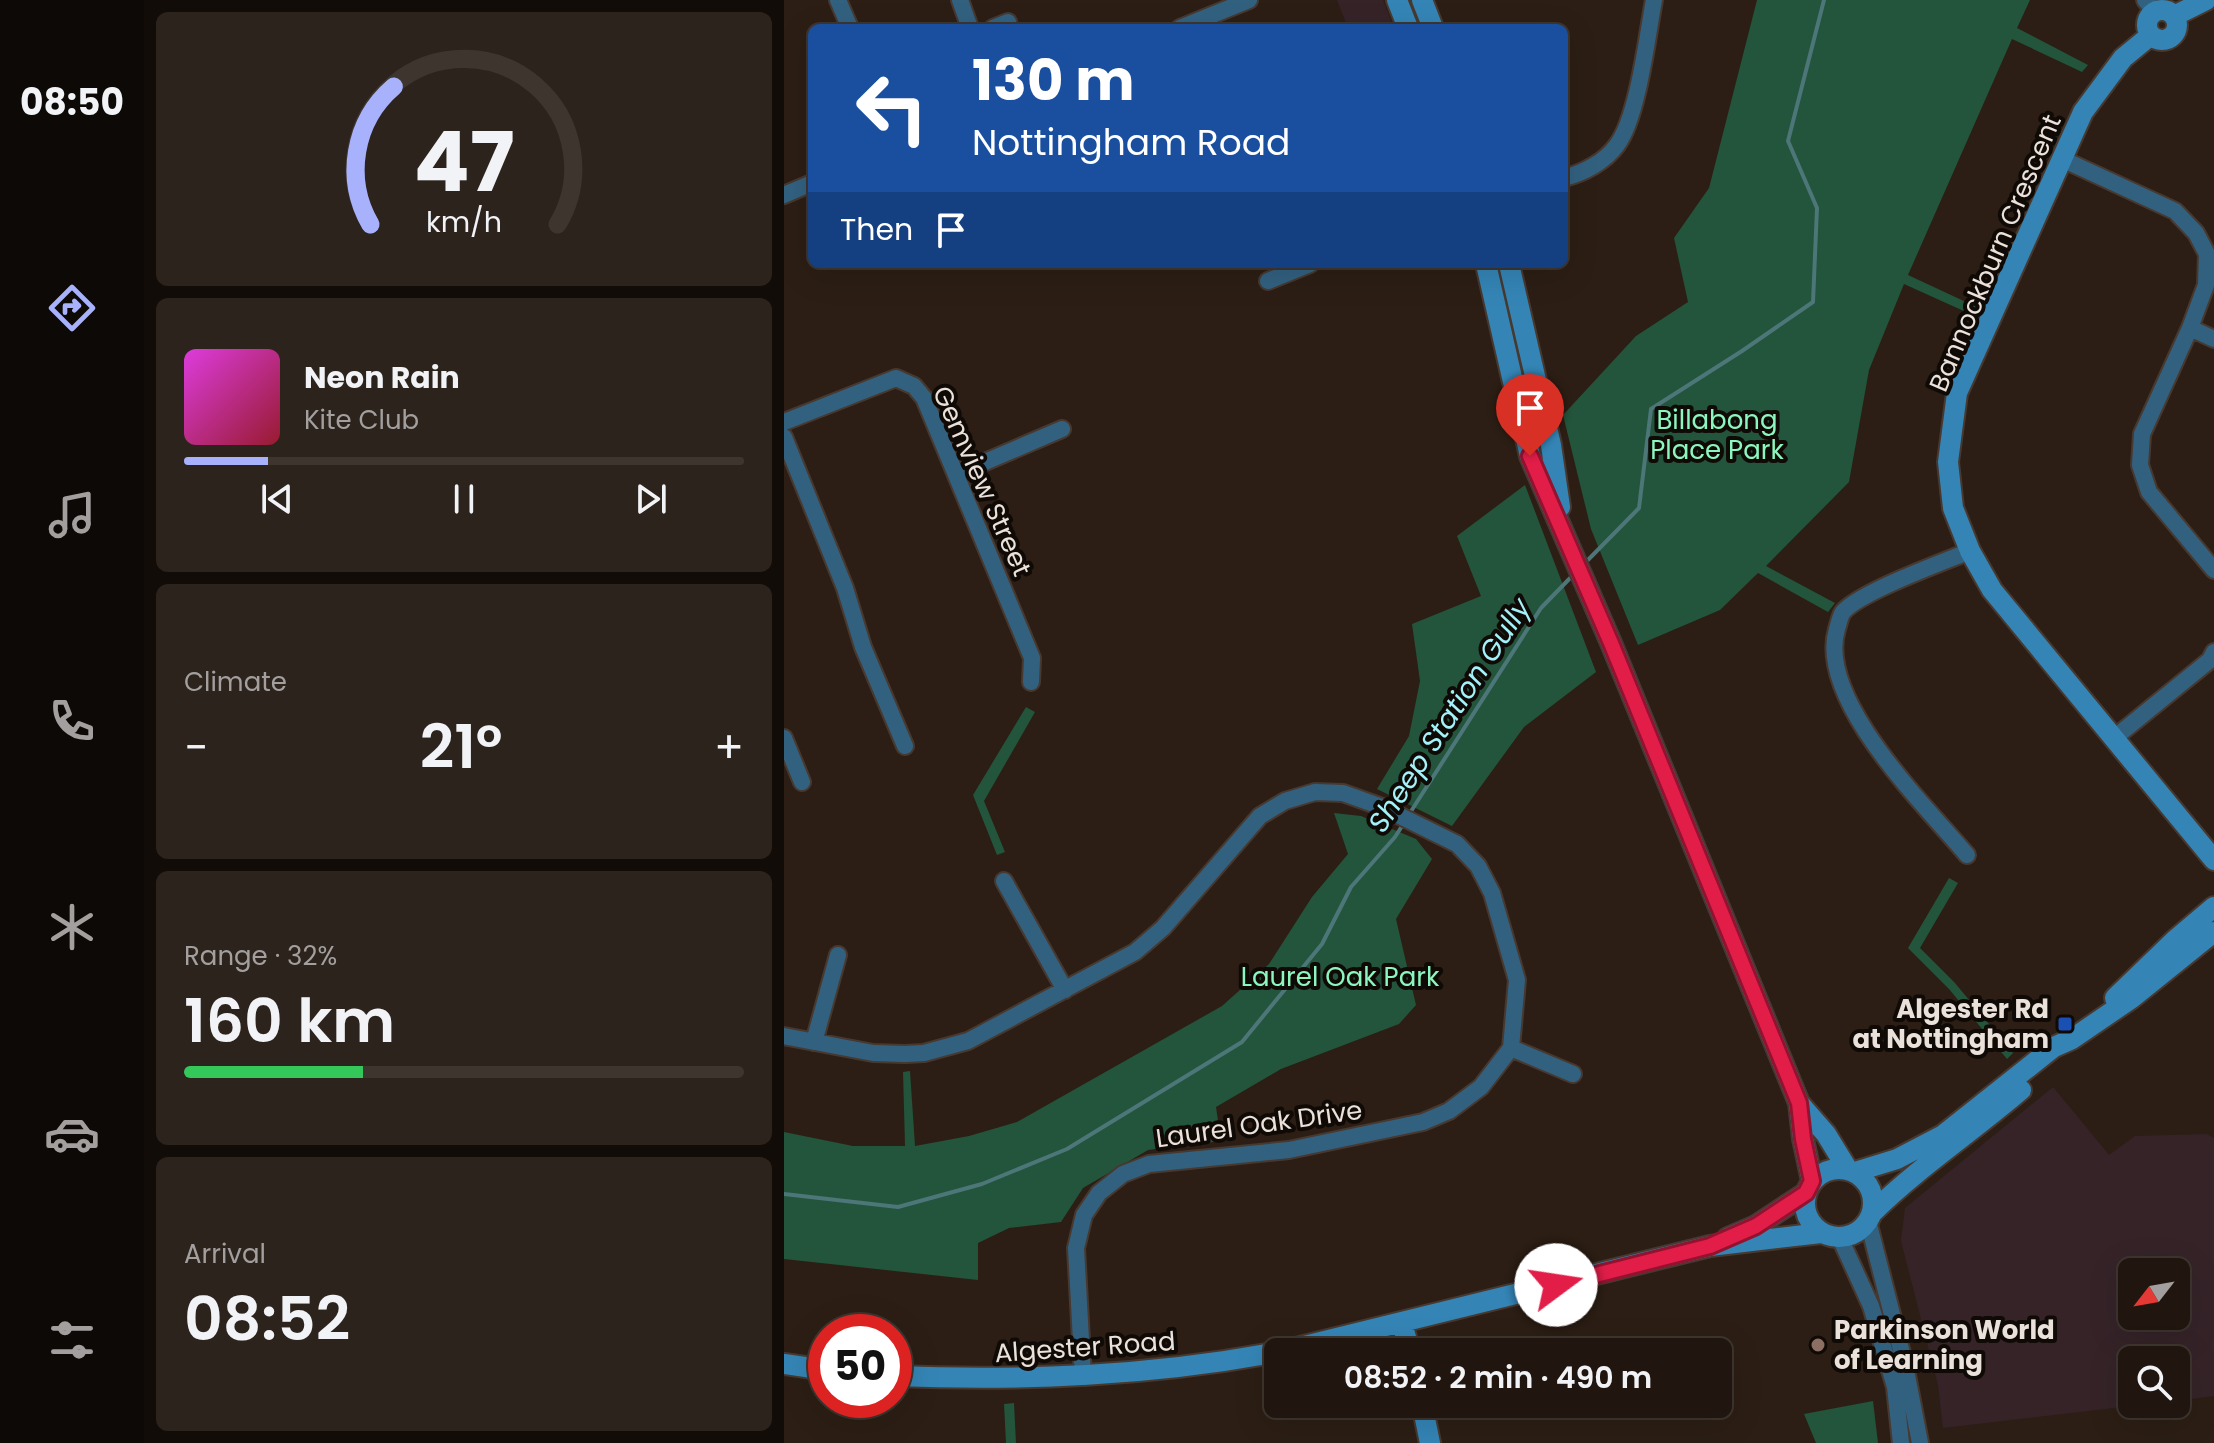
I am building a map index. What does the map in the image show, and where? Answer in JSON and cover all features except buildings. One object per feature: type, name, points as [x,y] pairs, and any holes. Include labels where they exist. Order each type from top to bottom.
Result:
[{"type":"street","points":[[838,0],[848,24]]},
{"type":"street","points":[[960,0],[969,24]]},
{"type":"street","points":[[1397,0],[1406,24]]},
{"type":"street","points":[[1422,0],[1431,24]]},
{"type":"street","points":[[1568,176],[1599,162],[1616,146],[1630,120],[1654,0]]},
{"type":"street","points":[[2158,10],[2206,0]]},
{"type":"street","points":[[1189,24],[1238,2]]},
{"type":"street","name":"Bannockburn Crescent","points":[[2158,10],[2177,28],[2170,38],[2159,39],[2151,35],[2123,58],[2083,112],[1957,393],[1948,462],[1953,508],[1970,551],[1992,590],[2214,860]]},
{"type":"street","points":[[2062,159],[2175,211],[2196,233],[2207,254],[2206,285],[2142,434],[2140,465],[2149,492],[2214,570]]},
{"type":"street","points":[[784,195],[808,185]]},
{"type":"street","points":[[1268,281],[1296,268]]},
{"type":"street","points":[[1487,268],[1530,456],[1611,643],[1799,1103],[1809,1187],[1806,1215],[1830,1235],[1871,1306],[1895,1387],[1901,1443]]},
{"type":"street","points":[[1510,268],[1551,445],[1563,531]]},
{"type":"street","points":[[2190,328],[2214,339]]},
{"type":"street","name":"Gemview Street","points":[[784,422],[896,378],[914,386],[924,398],[957,474],[1032,658],[1031,682]]},
{"type":"street","points":[[957,474],[1062,429]]},
{"type":"street","points":[[784,437],[845,588],[863,647],[905,746]]},
{"type":"street","points":[[1967,855],[1871,741],[1851,707],[1836,671],[1833,643],[1842,613],[1860,599],[1970,551]]},
{"type":"street","points":[[2113,739],[2210,660],[2214,652]]},
{"type":"street","points":[[784,738],[802,782]]},
{"type":"street","points":[[784,1036],[873,1053],[924,1053],[968,1041],[1135,952],[1163,928],[1260,816],[1285,801],[1315,792],[1343,793],[1382,807],[1457,844],[1478,866],[1492,893],[1517,980],[1511,1048],[1573,1074]]},
{"type":"street","points":[[1004,881],[1065,990]]},
{"type":"street","points":[[2094,1022],[2134,978],[2214,907]]},
{"type":"street","points":[[1809,1187],[1828,1170],[1852,1171],[1897,1159],[1931,1142],[2054,1047],[2072,1039],[2132,998],[2214,932]]},
{"type":"street","points":[[814,1042],[838,955]]},
{"type":"street","points":[[1830,1235],[1861,1230],[1870,1217],[1918,1170],[1986,1121],[2061,1055],[2072,1039]]},
{"type":"street","name":"Laurel Oak Drive","points":[[1083,1377],[1076,1248],[1084,1215],[1099,1193],[1123,1174],[1149,1164],[1289,1150],[1423,1122],[1449,1111],[1481,1087],[1511,1048]]},
{"type":"street","points":[[1799,1103],[1852,1171],[1871,1189],[1870,1217],[1920,1443]]},
{"type":"street","name":"Algester Road","points":[[1710,1246],[1756,1226],[1809,1187]]},
{"type":"street","name":"Algester Road","points":[[1338,1338],[1710,1246],[1830,1235]]},
{"type":"street","points":[[1402,1323],[1406,1338]]},
{"type":"street","name":"Algester Road","points":[[912,1377],[1083,1377],[1165,1370],[1264,1354]]},
{"type":"street","points":[[784,1364],[808,1367]]},
{"type":"street","points":[[1425,1418],[1430,1443]]},
{"type":"shaded area","points":[[1337,0],[1383,0],[1392,24],[1346,24]]},
{"type":"shaded area","points":[[2053,1087],[2109,1155],[2135,1136],[2207,1134],[2214,1138],[2214,1396],[2190,1399],[2190,1346],[2118,1346],[2118,1408],[1943,1428],[1938,1385],[1901,1241],[1905,1208]]},
{"type":"green space","name":"Billabong Place Park","points":[[1757,0],[2030,0],[2017,28],[2088,65],[2082,72],[2012,39],[1908,275],[1981,309],[1977,317],[1904,284],[1869,370],[1849,482],[1766,566],[1835,603],[1828,612],[1758,573],[1720,610],[1638,645],[1591,529],[1563,415],[1636,336],[1688,302],[1674,238],[1709,188]]},
{"type":"green space","points":[[1525,485],[1596,672],[1524,727],[1452,826],[1377,789],[1409,736],[1420,681],[1412,624],[1481,596],[1457,536]]},
{"type":"green space","points":[[1026,707],[1035,712],[984,801],[1005,852],[997,855],[973,795]]},
{"type":"green space","name":"Laurel Oak Park","points":[[1334,813],[1361,816],[1416,839],[1432,859],[1396,919],[1416,1005],[1399,1024],[1281,1069],[1216,1107],[1221,1141],[1148,1150],[1083,1188],[1061,1222],[1009,1228],[978,1243],[978,1280],[784,1259],[784,1132],[853,1146],[905,1146],[903,1072],[910,1071],[915,1146],[969,1136],[1017,1122],[1222,1006],[1269,964],[1312,897],[1348,854]]},
{"type":"green space","points":[[1949,878],[1958,883],[1920,948],[1955,983],[2013,1053],[2007,1059],[1949,989],[1908,948]]},
{"type":"green space","points":[[1873,1401],[1878,1443],[1816,1443],[1804,1414]]},
{"type":"green space","points":[[1014,1403],[1016,1443],[1006,1443],[1004,1404]]},
{"type":"waterway","name":"Sheep Station Gully","points":[[1584,564],[1639,508],[1651,409],[1813,302],[1817,208],[1788,141],[1824,0]]},
{"type":"waterway","name":"Sheep Station Gully","points":[[1408,816],[1541,608],[1575,573]]},
{"type":"waterway","name":"Sheep Station Gully","points":[[784,1194],[898,1207],[982,1184],[1067,1149],[1242,1042],[1322,944],[1351,887],[1404,823]]},
{"type":"place","name":"Algester Rd at Nottingham","points":[[2065,1024]]},
{"type":"place","name":"Parkinson World of Learning","points":[[1818,1345]]},
{"type":"route","points":[[1530,456],[1611,643],[1799,1103],[1812,1181],[1806,1193],[1775,1214],[1710,1246],[1556,1285]]}]
